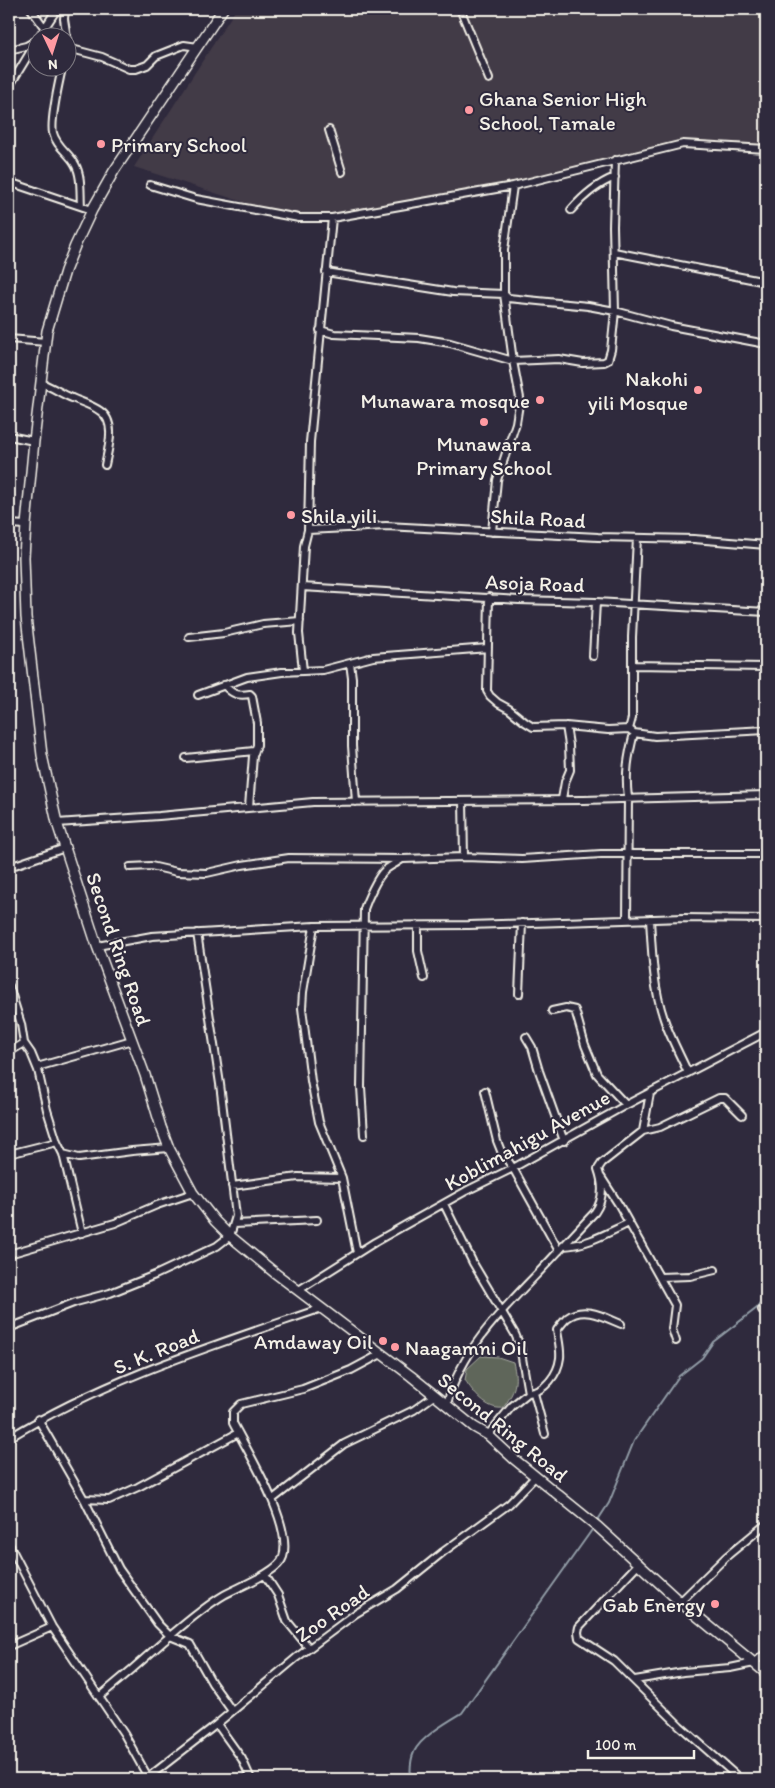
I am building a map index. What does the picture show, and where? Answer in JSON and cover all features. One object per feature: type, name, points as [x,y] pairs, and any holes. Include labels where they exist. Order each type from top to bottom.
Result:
[{"type":"street","points":[[30,9],[44,27],[57,9]]},
{"type":"street","points":[[65,28],[64,19],[66,9]]},
{"type":"street","name":"Second Ring Road","points":[[223,9],[114,172],[92,210],[75,246],[66,271],[50,318],[46,342],[26,525],[24,557],[26,617],[42,755],[57,823],[97,946],[169,1148],[193,1193],[216,1221],[230,1236],[275,1273],[435,1394],[474,1427],[488,1435],[598,1527],[680,1602],[766,1674]]},
{"type":"street","points":[[461,11],[489,79]]},
{"type":"street","points":[[9,50],[28,45]]},
{"type":"street","points":[[78,50],[136,70],[147,65],[156,56],[184,45],[198,47]]},
{"type":"street","points":[[9,87],[28,54]]},
{"type":"street","points":[[60,78],[52,124],[53,133],[62,150],[76,166],[81,206]]},
{"type":"street","points":[[329,130],[342,172]]},
{"type":"street","points":[[150,185],[196,199],[261,212],[300,218],[332,218],[513,186],[683,144],[766,149]]},
{"type":"street","points":[[320,330],[334,334],[419,338],[450,343],[513,361],[560,359],[583,363],[604,362],[608,360],[616,311],[614,252],[616,160]]},
{"type":"street","points":[[571,210],[592,189],[616,176]]},
{"type":"street","points":[[9,182],[92,210]]},
{"type":"street","points":[[492,532],[497,480],[518,415],[520,398],[504,294],[504,250],[513,186]]},
{"type":"street","points":[[303,671],[299,633],[304,546],[308,530],[310,442],[332,218]]},
{"type":"street","points":[[614,252],[766,282]]},
{"type":"street","points":[[326,272],[453,292],[504,294],[508,298],[551,301],[616,311],[671,326],[766,344]]},
{"type":"street","points":[[9,339],[46,342]]},
{"type":"street","points":[[41,383],[54,387],[62,394],[101,411],[108,420],[110,435],[105,465]]},
{"type":"street","points":[[9,436],[34,441]]},
{"type":"street","points":[[9,524],[26,525]]},
{"type":"street","name":"Shila Road","points":[[308,530],[386,526],[714,540],[766,546]]},
{"type":"street","points":[[627,920],[628,798],[626,781],[632,731],[637,538]]},
{"type":"street","name":"Asoja Road","points":[[302,587],[766,612]]},
{"type":"street","points":[[489,597],[487,686],[490,696],[532,727],[566,726],[632,731],[655,736],[766,730]]},
{"type":"street","points":[[593,656],[596,602]]},
{"type":"street","points":[[189,637],[224,633],[263,624],[300,621]]},
{"type":"street","points":[[198,695],[248,677],[282,672],[323,670],[373,657],[488,648]]},
{"type":"street","points":[[350,663],[352,678],[352,746],[356,802]]},
{"type":"street","points":[[633,665],[766,667]]},
{"type":"street","points":[[224,685],[232,694],[252,696],[257,723],[257,744],[253,756],[249,807]]},
{"type":"street","points":[[562,799],[565,782],[570,770],[566,726]]},
{"type":"street","points":[[186,758],[254,751]]},
{"type":"street","points":[[57,823],[313,802],[766,795]]},
{"type":"street","points":[[462,801],[464,857]]},
{"type":"street","points":[[9,867],[66,848]]},
{"type":"street","points":[[130,867],[151,866],[177,872],[207,873],[242,865],[289,858],[403,859],[464,857],[522,859],[628,854],[766,854]]},
{"type":"street","points":[[364,1135],[361,1087],[361,1016],[362,926],[364,910],[367,897],[384,871],[403,859]]},
{"type":"street","points":[[97,946],[152,936],[314,926],[418,926],[650,919],[766,919]]},
{"type":"street","points":[[650,919],[654,972],[664,1020],[688,1072]]},
{"type":"street","points":[[519,994],[522,923]]},
{"type":"street","points":[[314,926],[303,992],[303,1016],[316,1112],[342,1178],[357,1253]]},
{"type":"street","points":[[418,926],[418,951],[424,978]]},
{"type":"street","points":[[9,1328],[76,1302],[110,1292],[155,1275],[217,1246],[230,1236],[236,1216],[220,1084],[197,933]]},
{"type":"street","points":[[9,986],[22,1024],[24,1043],[31,1052],[37,1067],[47,1110],[57,1142],[63,1154],[82,1233]]},
{"type":"street","points":[[552,1011],[566,1008],[575,1010],[585,1045],[597,1074],[626,1105]]},
{"type":"street","name":"Koblimahigu Avenue","points":[[299,1290],[357,1253],[466,1191],[564,1141],[626,1105],[766,1032]]},
{"type":"street","points":[[526,1037],[532,1047],[564,1141]]},
{"type":"street","points":[[37,1067],[132,1040]]},
{"type":"street","points":[[9,1052],[24,1043]]},
{"type":"street","points":[[486,1091],[501,1151],[561,1248]]},
{"type":"street","points":[[643,1130],[650,1093]]},
{"type":"street","points":[[447,1404],[450,1392],[467,1358],[501,1310],[600,1205],[602,1195],[598,1169],[602,1163],[643,1130],[660,1127],[719,1098],[725,1098],[742,1115]]},
{"type":"street","points":[[9,1154],[57,1142]]},
{"type":"street","points":[[63,1154],[79,1158],[132,1150],[169,1148]]},
{"type":"street","points":[[232,1186],[298,1177],[342,1178]]},
{"type":"street","points":[[600,1177],[629,1223],[675,1305],[672,1330],[676,1341]]},
{"type":"street","points":[[9,1254],[115,1223],[157,1205],[193,1193]]},
{"type":"street","points":[[444,1204],[473,1263],[515,1334],[520,1346],[531,1393],[545,1434]]},
{"type":"street","points":[[234,1224],[317,1220]]},
{"type":"street","points":[[561,1248],[590,1242],[629,1223]]},
{"type":"street","points":[[660,1277],[690,1276],[715,1270]]},
{"type":"street","name":"S. K. Road","points":[[9,1438],[38,1420],[136,1374],[231,1338],[322,1308]]},
{"type":"street","points":[[488,1435],[512,1406],[549,1383],[558,1369],[560,1357],[557,1330],[568,1318],[581,1312],[592,1312],[621,1324]]},
{"type":"street","points":[[100,1697],[190,1619],[222,1596],[249,1581],[265,1575],[277,1566],[283,1558],[282,1528],[272,1499],[233,1423],[232,1412],[241,1404],[303,1389],[351,1370],[381,1354]]},
{"type":"street","points":[[272,1499],[344,1444],[414,1410],[435,1394]]},
{"type":"street","points":[[38,1420],[84,1500],[120,1569],[158,1624],[170,1636],[190,1644],[212,1683],[232,1711]]},
{"type":"street","points":[[84,1500],[109,1500],[138,1487],[238,1433]]},
{"type":"street","name":"Zoo Road","points":[[147,1779],[309,1648],[355,1614],[397,1589],[436,1557],[509,1504],[536,1476]]},
{"type":"street","points":[[680,1602],[727,1556],[766,1524]]},
{"type":"street","points":[[9,1544],[52,1627],[136,1754],[147,1779]]},
{"type":"street","points":[[639,1563],[580,1627],[578,1632],[579,1638],[610,1657],[680,1726],[740,1779]]},
{"type":"street","points":[[265,1575],[277,1593],[287,1621],[309,1648]]},
{"type":"street","points":[[9,1646],[52,1627]]},
{"type":"street","points":[[635,1680],[683,1672],[730,1668],[754,1663],[766,1654]]},
{"type":"street","points":[[217,1724],[242,1759],[252,1778]]},
{"type":"shaded area","name":"Ghana Senior High School, Tamale","points":[[236,9],[766,9],[766,151],[682,147],[483,195],[309,223],[134,167]]},
{"type":"green space","points":[[481,1356],[498,1357],[513,1362],[514,1386],[503,1408],[491,1406],[481,1400],[465,1380],[467,1369]]},
{"type":"waterway","points":[[596,1523],[609,1503],[634,1441],[679,1376],[702,1358],[713,1342],[757,1308],[766,1295]]},
{"type":"waterway","points":[[411,1779],[411,1762],[417,1746],[435,1730],[462,1713],[594,1527]]},
{"type":"place","name":"Ghana Senior High School, Tamale","points":[[469,110]]},
{"type":"place","name":"Primary School","points":[[101,144]]},
{"type":"place","name":"Nakohi yili Mosque","points":[[698,390]]},
{"type":"place","name":"Munawara mosque","points":[[540,400]]},
{"type":"place","name":"Munawara Primary School","points":[[484,422]]},
{"type":"place","name":"Shila yili","points":[[291,515]]},
{"type":"place","name":"Amdaway Oil","points":[[383,1341]]},
{"type":"place","name":"Naagamni Oil","points":[[395,1347]]},
{"type":"place","name":"Gab Energy","points":[[715,1604]]}]
